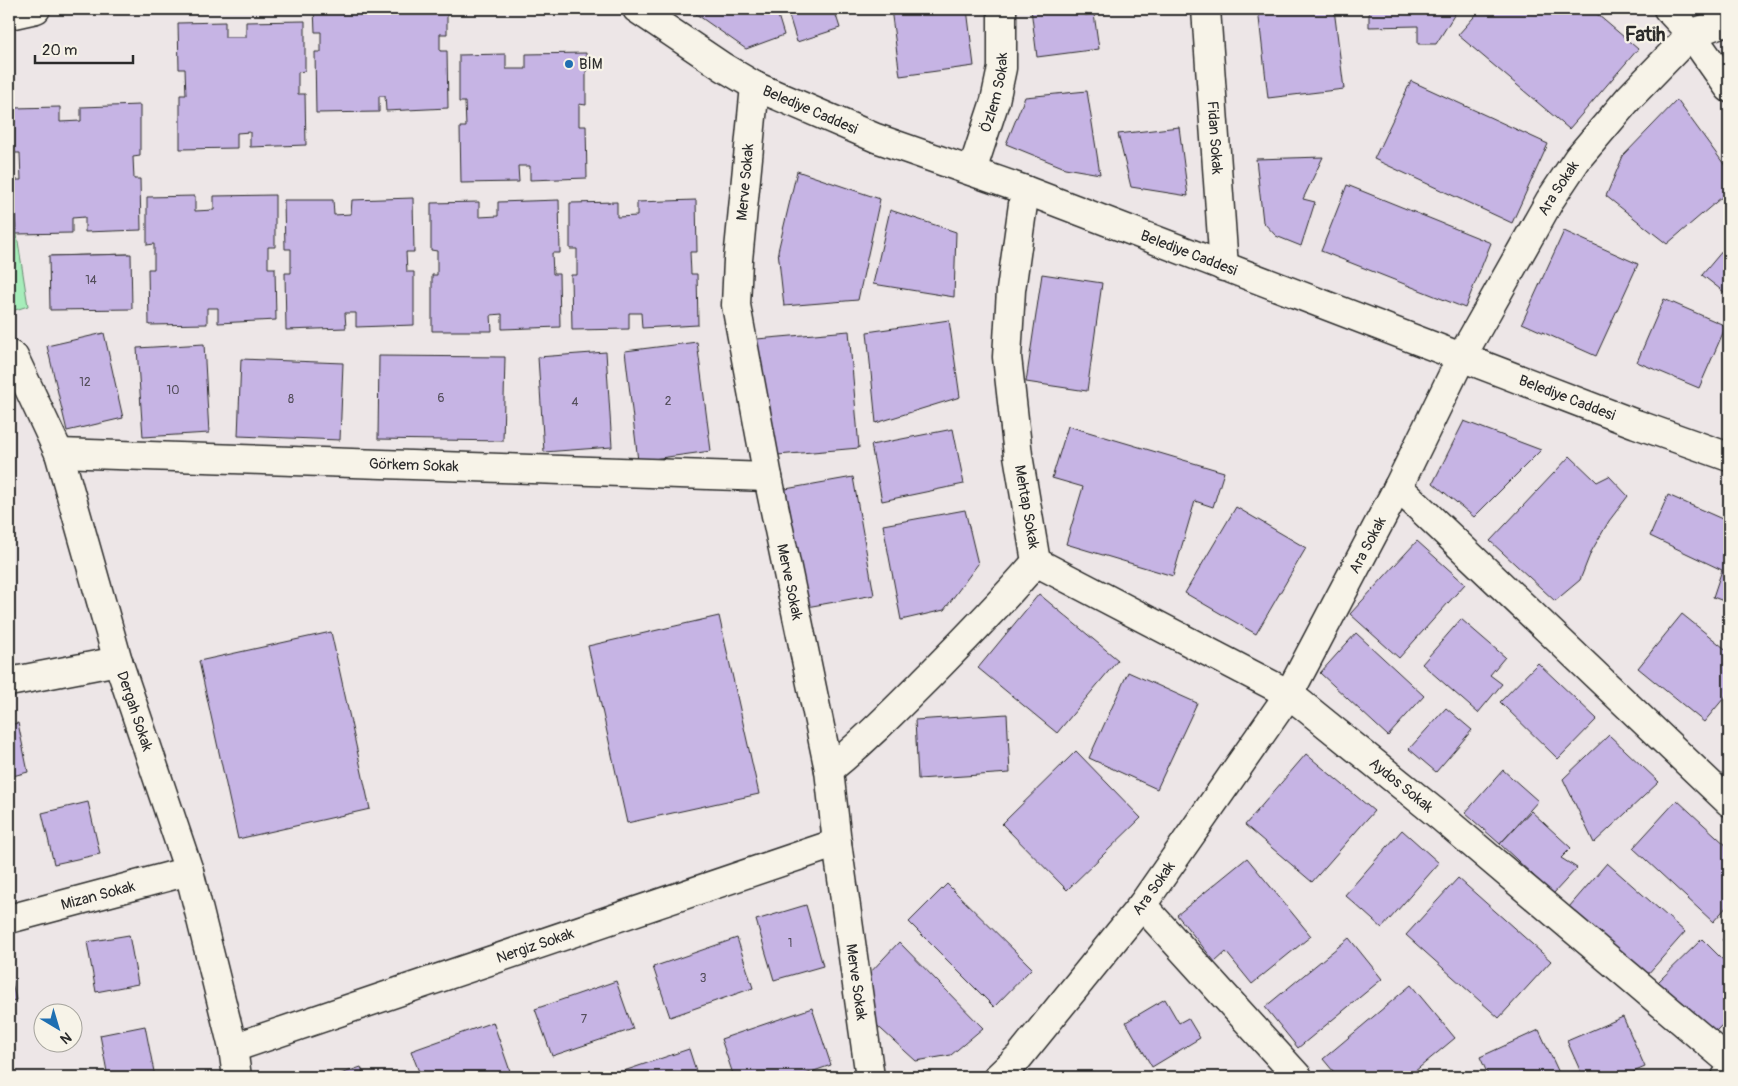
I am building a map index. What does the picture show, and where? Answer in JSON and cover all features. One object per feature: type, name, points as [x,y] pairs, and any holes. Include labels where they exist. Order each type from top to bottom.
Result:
[{"type":"street","points":[[9,15],[36,9]]},
{"type":"street","name":"Belediye Caddesi","points":[[637,9],[654,16],[723,67],[755,86],[876,138],[1025,190],[1636,424],[1729,457]]},
{"type":"street","name":"Özlem Sokak","points":[[972,172],[996,100],[1002,68],[1002,9]]},
{"type":"street","name":"Fidan Sokak","points":[[1206,9],[1224,267]]},
{"type":"street","points":[[1668,9],[1690,34],[1729,88]]},
{"type":"street","name":"Ara Sokak","points":[[998,1077],[1019,1057],[1142,906],[1288,694],[1398,487],[1462,356],[1550,200],[1578,158],[1629,98],[1690,34],[1729,20]]},
{"type":"street","name":"Merve Sokak","points":[[755,86],[739,251],[736,305],[768,477],[829,770],[837,844],[870,1077]]},
{"type":"street","name":"Mehtap Sokak","points":[[829,770],[860,745],[888,717],[997,607],[1036,562],[1018,455],[1007,357],[1010,290],[1025,190]]},
{"type":"street","name":"Dergah Sokak","points":[[9,354],[14,357],[59,453],[118,661],[189,871],[233,1048],[237,1077]]},
{"type":"street","name":"Görkem Sokak","points":[[59,453],[768,477]]},
{"type":"street","points":[[1398,487],[1729,802]]},
{"type":"street","name":"Aydos Sokak","points":[[1036,562],[1288,694],[1441,817],[1729,1061]]},
{"type":"street","points":[[9,682],[118,661]]},
{"type":"street","name":"Nergiz Sokak","points":[[233,1048],[837,844]]},
{"type":"street","name":"Mizan Sokak","points":[[9,919],[189,871]]},
{"type":"street","points":[[1142,906],[1298,1077]]},
{"type":"green space","points":[[9,183],[28,306],[9,312]]},
{"type":"building","points":[[314,9],[447,9],[447,34],[440,34],[440,51],[447,51],[448,108],[386,111],[385,96],[379,96],[379,112],[316,113],[315,52],[321,52],[321,32],[315,32]]},
{"type":"building","points":[[693,9],[776,9],[784,35],[746,49],[696,14]]},
{"type":"building","points":[[787,9],[834,9],[840,28],[797,42]]},
{"type":"building","points":[[891,9],[967,9],[974,66],[900,76]]},
{"type":"building","points":[[1031,9],[1084,9],[1085,15],[1094,14],[1099,49],[1037,57]]},
{"type":"building","points":[[1258,9],[1334,9],[1344,89],[1268,98]]},
{"type":"building","points":[[1369,9],[1458,9],[1436,44],[1418,44],[1418,26],[1369,27]]},
{"type":"building","points":[[1481,9],[1591,9],[1638,49],[1569,129],[1458,35]]},
{"type":"building","points":[[305,21],[305,71],[298,72],[298,94],[305,94],[306,145],[250,147],[250,132],[237,133],[237,148],[180,149],[180,95],[186,95],[185,69],[179,69],[178,23],[225,22],[225,37],[246,37],[246,22]]},
{"type":"building","points":[[586,53],[586,105],[579,104],[579,126],[586,126],[587,178],[530,180],[530,166],[518,166],[519,182],[461,183],[460,127],[466,127],[465,102],[459,102],[459,55],[506,54],[506,69],[526,69],[526,54]]},
{"type":"building","points":[[1411,81],[1548,144],[1512,223],[1374,159]]},
{"type":"building","points":[[1087,91],[1100,174],[1065,168],[1006,144],[1025,97]]},
{"type":"building","points":[[1677,100],[1729,171],[1729,191],[1667,244],[1606,196],[1623,156]]},
{"type":"building","points":[[140,105],[140,156],[133,157],[134,179],[140,179],[141,230],[85,232],[85,217],[72,218],[72,233],[16,234],[14,180],[21,180],[20,153],[14,153],[14,108],[60,107],[60,122],[81,121],[81,107]]},
{"type":"building","points":[[1179,127],[1188,196],[1131,187],[1118,134]]},
{"type":"building","points":[[1323,157],[1303,199],[1315,202],[1301,246],[1276,236],[1263,222],[1256,159]]},
{"type":"building","points":[[797,171],[880,199],[858,300],[784,306],[778,251]]},
{"type":"building","points":[[1347,185],[1491,243],[1465,308],[1321,251]]},
{"type":"building","points":[[275,195],[275,247],[268,247],[268,268],[275,268],[276,320],[218,323],[218,308],[207,308],[207,324],[149,325],[148,269],[154,269],[154,244],[147,245],[147,197],[195,196],[195,211],[214,210],[214,196]]},
{"type":"building","points":[[413,198],[414,252],[406,252],[407,272],[414,272],[414,325],[356,327],[356,313],[345,313],[346,328],[286,330],[285,273],[291,273],[291,249],[285,249],[284,200],[333,200],[334,215],[351,214],[352,200]]},
{"type":"building","points":[[559,200],[560,253],[552,253],[553,274],[559,274],[560,327],[502,329],[502,314],[491,315],[492,331],[432,331],[432,275],[437,275],[437,251],[431,250],[431,203],[479,202],[479,217],[498,216],[498,202]]},
{"type":"building","points":[[696,200],[697,252],[690,252],[691,274],[697,274],[698,325],[642,328],[641,313],[629,313],[629,329],[572,330],[571,275],[577,275],[577,249],[570,249],[570,203],[617,202],[617,217],[637,216],[637,202]]},
{"type":"building","points":[[890,210],[956,232],[954,297],[873,284]]},
{"type":"building","points":[[1564,231],[1638,264],[1596,356],[1522,323]]},
{"type":"building","points":[[1729,243],[1729,296],[1702,275]]},
{"type":"building","points":[[129,254],[130,305],[53,307],[52,256]]},
{"type":"building","points":[[131,254],[132,309],[50,310],[49,256]]},
{"type":"building","points":[[1042,274],[1102,283],[1087,391],[1026,382]]},
{"type":"building","points":[[1664,299],[1726,326],[1699,388],[1637,362]]},
{"type":"building","points":[[949,320],[960,397],[876,423],[867,332]]},
{"type":"building","points":[[849,331],[859,448],[766,456],[757,339]]},
{"type":"building","points":[[104,333],[123,418],[67,431],[47,346]]},
{"type":"building","points":[[697,342],[711,451],[638,461],[625,351]]},
{"type":"building","points":[[204,344],[209,433],[143,437],[137,348]]},
{"type":"building","points":[[606,352],[612,447],[544,452],[538,357]]},
{"type":"building","points":[[379,356],[505,357],[503,441],[378,439]]},
{"type":"building","points":[[241,359],[343,363],[340,440],[238,436]]},
{"type":"building","points":[[1464,421],[1541,450],[1474,517],[1433,483]]},
{"type":"building","points":[[1068,426],[1224,472],[1213,507],[1195,501],[1173,576],[1066,544],[1083,487],[1052,478]]},
{"type":"building","points":[[953,429],[964,484],[882,501],[871,445]]},
{"type":"building","points":[[1570,456],[1597,482],[1609,476],[1628,496],[1609,521],[1591,552],[1580,580],[1555,601],[1490,541]]},
{"type":"building","points":[[853,477],[874,595],[801,608],[780,490]]},
{"type":"building","points":[[1668,495],[1729,522],[1729,603],[1713,597],[1722,570],[1650,536]]},
{"type":"building","points":[[1236,507],[1306,548],[1256,634],[1185,593]]},
{"type":"building","points":[[965,510],[978,564],[944,610],[901,620],[883,525]]},
{"type":"building","points":[[1417,541],[1465,584],[1399,658],[1350,614]]},
{"type":"building","points":[[1039,594],[1118,660],[1057,733],[978,668]]},
{"type":"building","points":[[1682,614],[1729,652],[1729,692],[1704,722],[1638,668]]},
{"type":"building","points":[[719,616],[759,794],[627,823],[588,646]]},
{"type":"building","points":[[1461,619],[1505,657],[1490,675],[1502,684],[1478,713],[1422,664]]},
{"type":"building","points":[[331,632],[370,809],[238,839],[199,661]]},
{"type":"building","points":[[1356,633],[1424,696],[1388,736],[1320,673]]},
{"type":"building","points":[[1538,663],[1597,719],[1558,759],[1500,702]]},
{"type":"building","points":[[1128,672],[1197,703],[1157,789],[1089,758]]},
{"type":"building","points":[[1446,708],[1472,730],[1436,772],[1409,749]]},
{"type":"building","points":[[1007,714],[1010,773],[918,779],[915,720]]},
{"type":"building","points":[[18,723],[28,772],[9,777],[9,725]]},
{"type":"building","points":[[1609,735],[1659,782],[1594,843],[1563,779]]},
{"type":"building","points":[[1076,751],[1141,818],[1067,890],[1002,824]]},
{"type":"building","points":[[1306,754],[1374,811],[1312,882],[1245,825]]},
{"type":"building","points":[[1503,770],[1538,801],[1500,844],[1465,813]]},
{"type":"building","points":[[1677,800],[1729,848],[1729,904],[1713,922],[1633,848]]},
{"type":"building","points":[[88,802],[100,854],[54,864],[42,813]]},
{"type":"building","points":[[1531,811],[1571,848],[1561,858],[1577,868],[1553,894],[1500,844]]},
{"type":"building","points":[[1402,830],[1439,863],[1382,928],[1345,895]]},
{"type":"building","points":[[1247,858],[1311,936],[1252,984],[1226,952],[1215,962],[1177,915]]},
{"type":"building","points":[[1607,863],[1685,932],[1647,975],[1569,907]]},
{"type":"building","points":[[1458,878],[1551,961],[1499,1018],[1406,935]]},
{"type":"building","points":[[947,884],[1032,968],[994,1007],[909,922]]},
{"type":"building","points":[[806,905],[823,966],[774,980],[756,920]]},
{"type":"building","points":[[1729,931],[1729,946],[1722,940]]},
{"type":"building","points":[[129,935],[138,984],[96,992],[87,942]]},
{"type":"building","points":[[737,938],[753,988],[670,1017],[653,967]]},
{"type":"building","points":[[1349,938],[1382,979],[1298,1048],[1265,1007]]},
{"type":"building","points":[[1702,939],[1729,966],[1729,1018],[1711,1036],[1658,982]]},
{"type":"building","points":[[899,942],[983,1028],[951,1055],[916,1061],[871,1020],[867,976]]},
{"type":"building","points":[[9,970],[16,1000],[9,1002]]},
{"type":"building","points":[[616,981],[633,1029],[552,1056],[535,1009]]},
{"type":"building","points":[[1411,985],[1455,1038],[1408,1077],[1338,1077],[1323,1059]]},
{"type":"building","points":[[1165,999],[1179,1023],[1188,1018],[1200,1038],[1152,1067],[1126,1022]]},
{"type":"building","points":[[812,1008],[831,1065],[797,1077],[734,1077],[721,1039]]},
{"type":"building","points":[[1623,1017],[1645,1067],[1622,1077],[1583,1077],[1567,1041]]},
{"type":"building","points":[[493,1022],[510,1071],[492,1077],[421,1077],[411,1051]]},
{"type":"building","points":[[145,1026],[155,1077],[108,1077],[100,1035]]},
{"type":"building","points":[[1539,1030],[1561,1077],[1489,1077],[1480,1057]]},
{"type":"building","points":[[689,1049],[698,1077],[606,1077]]},
{"type":"building","points":[[361,1067],[365,1077],[332,1077]]},
{"type":"place","name":"BİM","points":[[569,64]]},
{"type":"district","name":"Fatih","points":[[1645,34]]}]
